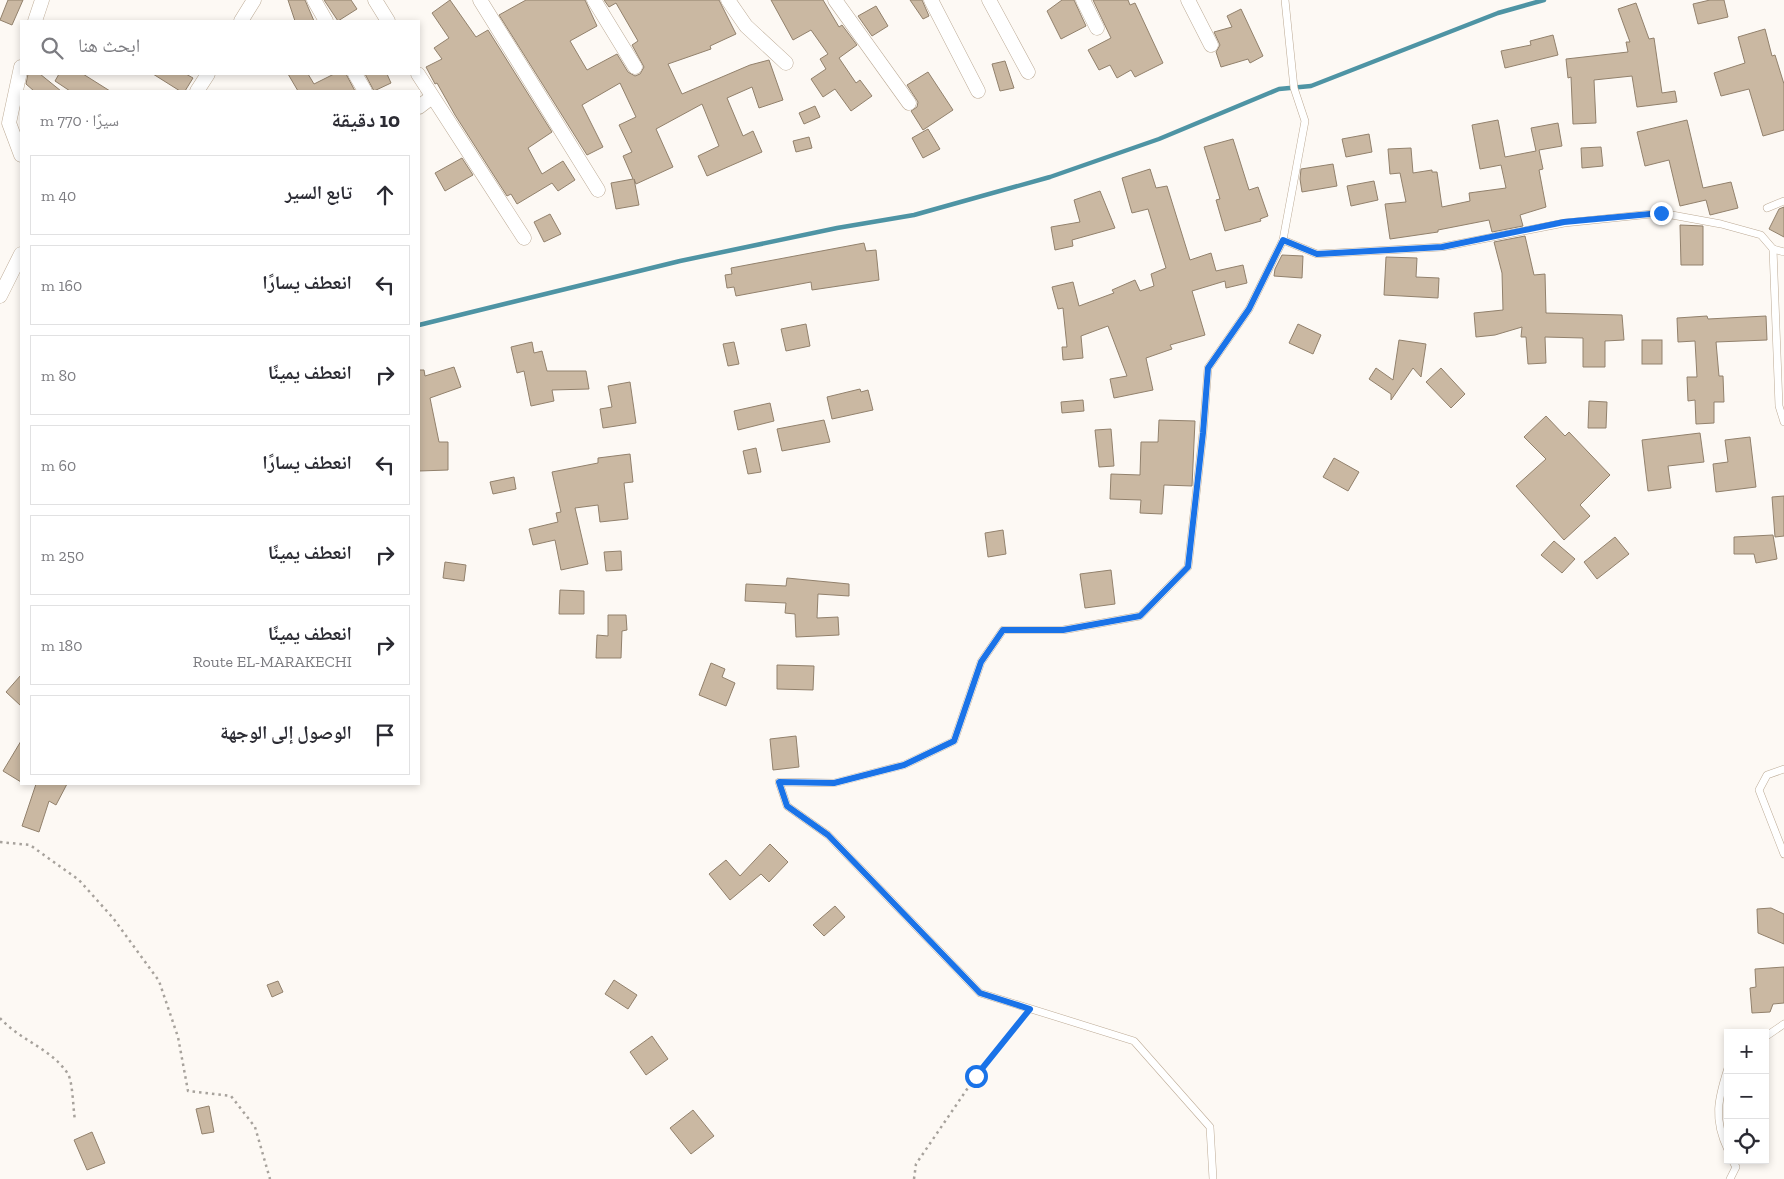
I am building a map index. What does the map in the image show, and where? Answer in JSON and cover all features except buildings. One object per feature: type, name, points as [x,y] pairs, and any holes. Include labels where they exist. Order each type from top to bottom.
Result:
[{"type":"street","points":[[35,20],[42,0]]},
{"type":"street","points":[[241,20],[254,0]]},
{"type":"street","points":[[314,0],[325,20]]},
{"type":"street","points":[[375,0],[387,20]]},
{"type":"street","points":[[480,0],[598,190]]},
{"type":"street","points":[[594,0],[635,68]]},
{"type":"street","points":[[728,0],[746,26],[786,64]]},
{"type":"street","points":[[835,0],[909,103]]},
{"type":"street","points":[[931,0],[978,91]]},
{"type":"street","points":[[989,0],[1028,72]]},
{"type":"street","points":[[1082,0],[1097,28]]},
{"type":"street","points":[[1188,0],[1211,45]]},
{"type":"street","points":[[20,72],[9,123],[20,152]]},
{"type":"street","points":[[198,90],[207,75]]},
{"type":"street","points":[[356,75],[364,90]]},
{"type":"street","points":[[419,75],[524,238]]},
{"type":"street","points":[[420,106],[432,97]]},
{"type":"street","points":[[0,296],[20,256]]},
{"type":"lane","points":[[1213,1179],[1210,1127],[1134,1041],[980,993],[828,835],[787,806],[779,782],[834,783],[904,765],[954,741],[981,662],[1003,630],[1063,630],[1140,616],[1188,567],[1203,433],[1208,368],[1249,309],[1283,240],[1305,121],[1294,88],[1285,0]]},
{"type":"lane","points":[[1767,208],[1784,201]]},
{"type":"lane","points":[[1283,240],[1317,254],[1442,247],[1564,222],[1661,213],[1721,224],[1762,235],[1773,249],[1779,406],[1784,422]]},
{"type":"lane","points":[[1773,249],[1784,252]]},
{"type":"lane","points":[[1784,769],[1766,775],[1758,790],[1784,854]]},
{"type":"lane","points":[[1769,1034],[1784,1024]]},
{"type":"lane","points":[[1724,1143],[1718,1102],[1726,1074]]},
{"type":"lane","points":[[1730,1179],[1736,1168],[1734,1164]]},
{"type":"path","points":[[0,842],[30,845],[80,880],[114,918],[159,981],[178,1037],[188,1091],[231,1096],[255,1127],[270,1179]]},
{"type":"path","points":[[914,1179],[916,1164],[976,1076],[1030,1009]]},
{"type":"path","points":[[0,1018],[6,1026],[48,1053],[69,1076],[75,1120]]},
{"type":"waterway","points":[[420,325],[680,261],[837,228],[914,215],[1050,177],[1159,139],[1279,89],[1311,86],[1498,13],[1544,0]]},
{"type":"route","points":[[976,1076],[1030,1009],[980,993],[828,835],[787,806],[779,782],[834,783],[904,765],[954,741],[981,662],[1003,630],[1063,630],[1140,616],[1188,567],[1203,433],[1208,368],[1249,309],[1283,240],[1317,254],[1442,247],[1564,222],[1661,213]]}]
